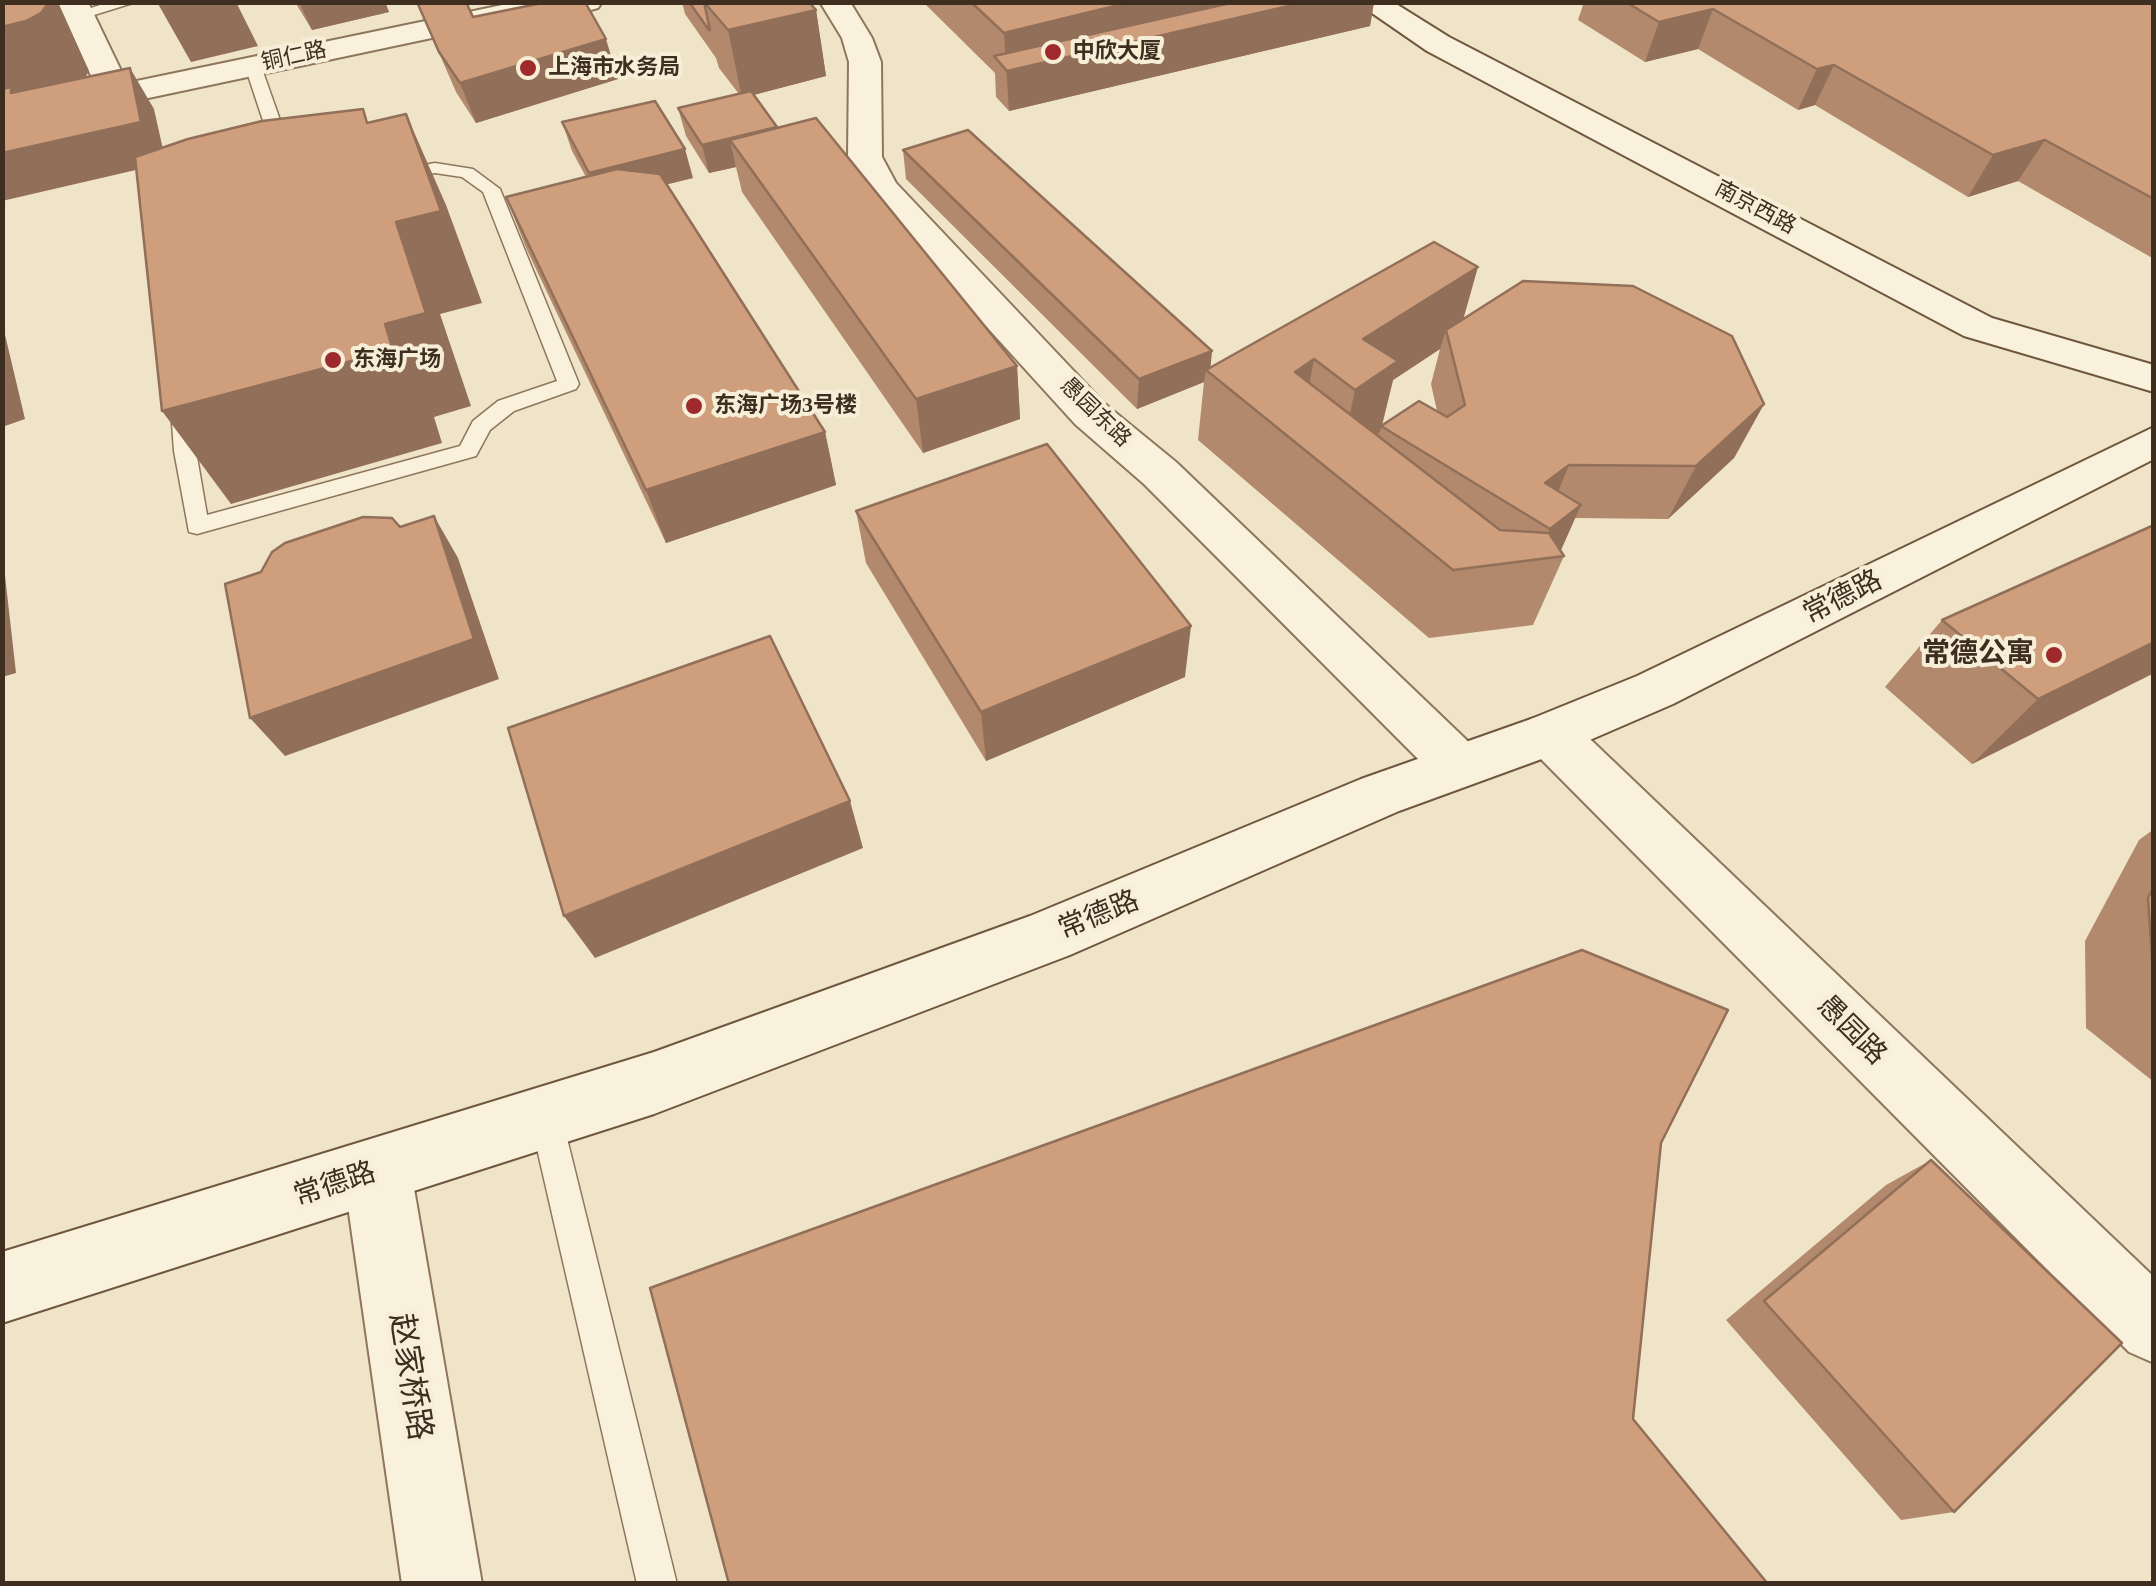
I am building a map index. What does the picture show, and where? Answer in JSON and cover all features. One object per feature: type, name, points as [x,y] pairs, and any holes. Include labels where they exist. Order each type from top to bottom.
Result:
[{"type":"street","name":"铜仁路","points":[[2,119],[512,12],[586,2]]},
{"type":"street","name":"愚园东路","points":[[834,2],[857,38],[865,62],[866,158],[880,186],[1090,414],[1160,473],[1459,766]]},
{"type":"street","name":"南京西路","points":[[1372,2],[1438,44],[1978,327],[2154,379]]},
{"type":"street","points":[[75,8],[116,95]]},
{"type":"street","name":"常德路","points":[[2,1288],[546,1118],[862,1008],[1050,936],[1459,766],[1550,734],[1756,642],[2154,441]]},
{"type":"street","name":"愚园路","points":[[1550,734],[2154,1327]]},
{"type":"street","name":"赵家桥路","points":[[377,1171],[442,1584]]},
{"type":"lane","points":[[75,8],[129,2]]},
{"type":"lane","points":[[253,66],[297,192]]},
{"type":"lane","points":[[435,168],[467,173],[491,189],[518,238],[569,384],[506,406],[481,426],[468,451],[196,526],[198,472],[169,254],[187,227],[222,212],[297,192],[435,168]]},
{"type":"lane","points":[[546,1118],[657,1584]]},
{"type":"building","points":[[2,2],[47,5],[26,21],[2,27]]},
{"type":"building","points":[[417,2],[466,2],[473,17],[547,2],[585,2],[606,39],[460,83],[439,52]]},
{"type":"building","points":[[689,2],[704,2],[710,30],[709,30]]},
{"type":"building","points":[[704,2],[809,2],[816,10],[728,30]]},
{"type":"building","points":[[971,2],[1131,2],[1004,33]]},
{"type":"building","points":[[1235,2],[1306,2],[1007,71],[994,56]]},
{"type":"building","points":[[1626,2],[2154,2],[2154,199],[2045,140],[1993,155],[1834,65],[1817,69],[1713,9],[1659,22]]},
{"type":"building","points":[[130,68],[141,122],[2,153],[2,89],[11,87],[11,93]]},
{"type":"building","points":[[751,91],[777,127],[702,145],[678,108]]},
{"type":"building","points":[[655,101],[685,149],[589,173],[562,122]]},
{"type":"building","points":[[363,109],[367,123],[406,114],[441,211],[396,222],[426,313],[385,324],[393,350],[162,411],[135,157],[262,121]]},
{"type":"building","points":[[816,118],[1017,366],[916,399],[730,140]]},
{"type":"building","points":[[968,130],[1212,351],[1139,379],[903,150]]},
{"type":"building","name":"东海广场3号楼","points":[[617,169],[660,174],[825,432],[646,490],[506,197]]},
{"type":"building","points":[[1434,242],[1478,267],[1363,339],[1398,361],[1355,390],[1314,359],[1295,372],[1500,530],[1549,533],[1564,556],[1453,570],[1206,370]]},
{"type":"building","points":[[1523,281],[1633,286],[1732,336],[1764,404],[1696,466],[1569,465],[1545,483],[1581,505],[1550,529],[1381,426],[1419,401],[1447,417],[1465,405],[1446,330]]},
{"type":"building","points":[[1047,444],[1191,626],[981,712],[856,511]]},
{"type":"building","points":[[434,516],[474,639],[250,718],[225,584],[261,572],[272,552],[285,543],[363,517],[392,518],[400,527]]},
{"type":"building","points":[[2154,525],[2154,642],[2038,699],[1942,620]]},
{"type":"building","points":[[770,636],[850,801],[564,916],[508,728]]},
{"type":"building","points":[[2154,886],[2154,989],[2148,898]]},
{"type":"building","points":[[1582,950],[1728,1010],[1661,1143],[1633,1419],[1768,1584],[729,1584],[650,1288]]},
{"type":"building","points":[[1931,1160],[2122,1343],[1954,1512],[1764,1301]]},
{"type":"place","name":"中欣大厦","points":[[1053,52]]},
{"type":"place","name":"上海市水务局","points":[[528,68]]},
{"type":"place","name":"东海广场","points":[[333,360]]},
{"type":"place","name":"东海广场3号楼","points":[[694,406]]},
{"type":"place","name":"常德公寓","points":[[2054,655]]}]
